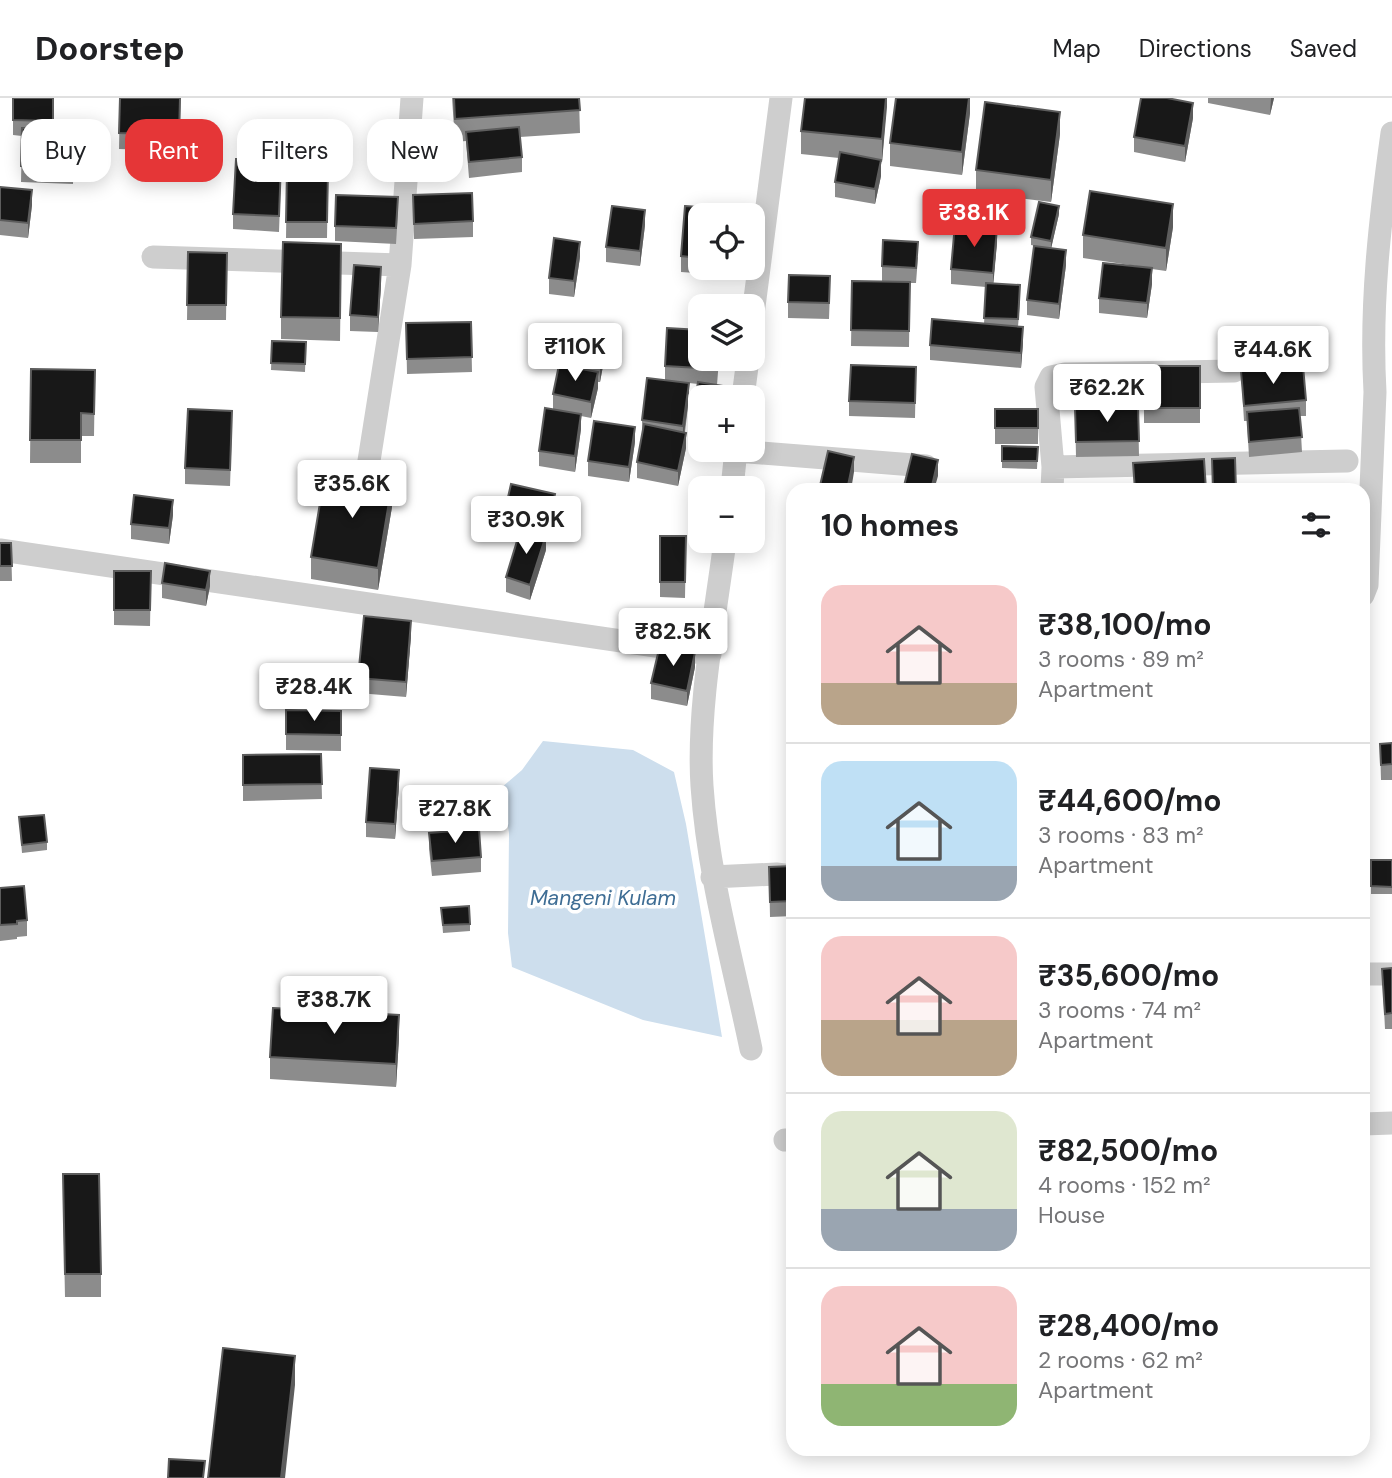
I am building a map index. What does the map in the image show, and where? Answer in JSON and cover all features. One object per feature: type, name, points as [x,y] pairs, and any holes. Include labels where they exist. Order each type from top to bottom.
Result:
[{"type":"street","points":[[365,486],[400,265],[412,98]]},
{"type":"street","points":[[756,294],[780,98]]},
{"type":"street","points":[[1370,513],[1378,232],[1392,133]]},
{"type":"street","points":[[153,257],[400,265]]},
{"type":"street","points":[[1052,483],[1046,387],[1051,377],[1065,374],[1234,371]]},
{"type":"street","points":[[765,452],[926,466]]},
{"type":"street","points":[[1053,467],[1347,461]]},
{"type":"street","points":[[0,550],[710,654]]},
{"type":"street","points":[[723,553],[710,654],[702,749],[702,785],[712,877],[726,927],[751,1049]]},
{"type":"street","points":[[712,877],[786,875]]},
{"type":"street","points":[[1370,974],[1392,974]]},
{"type":"street","points":[[1370,1124],[1392,1123]]},
{"type":"water","name":"Mangeni Kulam","points":[[543,741],[633,750],[674,772],[686,824],[722,1037],[643,1020],[512,967],[508,933],[509,833],[502,787],[522,770]]},
{"type":"building","points":[[13,98],[53,98],[53,119],[13,120]]},
{"type":"building","points":[[120,98],[180,98],[179,119],[125,119],[125,133],[119,133]]},
{"type":"building","points":[[454,98],[579,98],[580,110],[455,119]]},
{"type":"building","points":[[805,98],[886,98],[882,139],[801,131]]},
{"type":"building","points":[[896,98],[969,98],[962,152],[890,143]]},
{"type":"building","points":[[1141,98],[1167,98],[1193,103],[1185,146],[1134,137]]},
{"type":"building","points":[[985,102],[1060,112],[1051,180],[976,170]]},
{"type":"building","points":[[519,127],[522,157],[469,162],[466,132]]},
{"type":"building","points":[[840,152],[881,160],[875,189],[835,182]]},
{"type":"building","points":[[236,159],[237,182],[280,182],[279,216],[233,214]]},
{"type":"building","points":[[287,182],[328,182],[327,222],[286,222]]},
{"type":"building","points":[[0,187],[32,190],[28,223],[0,220]]},
{"type":"building","points":[[1090,191],[1173,204],[1166,248],[1083,235]]},
{"type":"building","points":[[472,193],[473,221],[414,224],[413,195]]},
{"type":"building","points":[[336,195],[398,197],[396,228],[335,226]]},
{"type":"building","points":[[1039,202],[1059,206],[1051,241],[1031,237]]},
{"type":"building","points":[[612,206],[645,210],[640,251],[606,247]]},
{"type":"building","points":[[685,206],[688,206],[688,257],[681,256]]},
{"type":"building","points":[[955,224],[997,228],[993,273],[951,269]]},
{"type":"building","points":[[554,238],[580,242],[574,281],[549,278]]},
{"type":"building","points":[[883,240],[918,242],[916,268],[882,266]]},
{"type":"building","points":[[283,242],[341,244],[340,318],[281,317]]},
{"type":"building","points":[[1034,246],[1066,250],[1059,304],[1027,300]]},
{"type":"building","points":[[188,252],[227,253],[226,305],[187,305]]},
{"type":"building","points":[[1103,263],[1152,268],[1147,303],[1099,298]]},
{"type":"building","points":[[354,265],[381,267],[378,317],[350,315]]},
{"type":"building","points":[[789,275],[830,276],[829,303],[788,302]]},
{"type":"building","points":[[852,281],[910,282],[909,331],[851,330]]},
{"type":"building","points":[[986,283],[1020,285],[1018,319],[984,318]]},
{"type":"building","points":[[932,319],[1023,327],[1021,353],[930,345]]},
{"type":"building","points":[[471,322],[472,357],[407,359],[406,323]]},
{"type":"building","points":[[667,328],[688,329],[688,367],[665,366]]},
{"type":"building","points":[[567,333],[605,340],[600,367],[563,361]]},
{"type":"building","points":[[272,341],[306,342],[305,364],[271,363]]},
{"type":"building","points":[[559,365],[598,372],[591,402],[553,394]]},
{"type":"building","points":[[851,365],[916,367],[915,403],[849,401]]},
{"type":"building","points":[[1144,366],[1200,366],[1200,408],[1144,408]]},
{"type":"building","points":[[1303,366],[1306,400],[1244,406],[1241,371]]},
{"type":"building","points":[[31,369],[95,370],[94,414],[81,413],[81,440],[30,440]]},
{"type":"building","points":[[647,378],[689,383],[683,426],[642,420]]},
{"type":"building","points":[[1138,406],[1139,441],[1076,442],[1075,407]]},
{"type":"building","points":[[545,408],[581,414],[575,456],[539,451]]},
{"type":"building","points":[[1299,408],[1302,437],[1249,442],[1247,412]]},
{"type":"building","points":[[188,409],[232,411],[230,470],[185,468]]},
{"type":"building","points":[[995,409],[1038,409],[1038,428],[995,428]]},
{"type":"building","points":[[594,421],[635,427],[629,467],[588,461]]},
{"type":"building","points":[[644,424],[686,433],[678,471],[637,462]]},
{"type":"building","points":[[1002,446],[1038,447],[1037,461],[1002,461]]},
{"type":"building","points":[[828,451],[854,457],[848,483],[821,483]]},
{"type":"building","points":[[912,454],[938,460],[933,483],[905,483]]},
{"type":"building","points":[[1235,458],[1236,483],[1213,483],[1212,459]]},
{"type":"building","points":[[1204,459],[1206,483],[1134,483],[1133,463]]},
{"type":"building","points":[[325,473],[392,484],[378,568],[311,557]]},
{"type":"building","points":[[511,484],[555,494],[550,517],[506,506]]},
{"type":"building","points":[[134,495],[173,500],[169,528],[131,524]]},
{"type":"building","points":[[521,528],[546,535],[530,585],[506,577]]},
{"type":"building","points":[[660,536],[686,536],[685,582],[660,582]]},
{"type":"building","points":[[0,543],[11,543],[12,566],[0,566]]},
{"type":"building","points":[[165,563],[210,571],[206,590],[162,583]]},
{"type":"building","points":[[114,571],[151,571],[150,610],[114,610]]},
{"type":"building","points":[[364,616],[411,621],[406,682],[358,678]]},
{"type":"building","points":[[660,645],[695,652],[687,691],[651,683]]},
{"type":"building","points":[[286,710],[341,711],[341,735],[286,734]]},
{"type":"building","points":[[1392,743],[1392,764],[1381,765],[1380,744]]},
{"type":"building","points":[[321,754],[322,784],[243,785],[243,755]]},
{"type":"building","points":[[370,768],[399,770],[395,824],[366,822]]},
{"type":"building","points":[[44,815],[47,842],[22,845],[19,817]]},
{"type":"building","points":[[479,829],[481,857],[432,861],[429,833]]},
{"type":"building","points":[[1371,860],[1392,860],[1392,887],[1371,886]]},
{"type":"building","points":[[786,866],[786,901],[770,902],[769,867]]},
{"type":"building","points":[[24,886],[27,920],[17,921],[17,924],[0,925],[0,888]]},
{"type":"building","points":[[469,906],[470,924],[443,925],[441,908]]},
{"type":"building","points":[[1392,968],[1392,1013],[1385,1014],[1382,969]]},
{"type":"building","points":[[273,1008],[399,1015],[396,1064],[270,1057]]},
{"type":"building","points":[[63,1174],[99,1174],[101,1274],[65,1274]]},
{"type":"building","points":[[223,1348],[295,1356],[281,1478],[208,1478]]},
{"type":"building","points":[[169,1459],[205,1461],[203,1478],[168,1478]]}]
